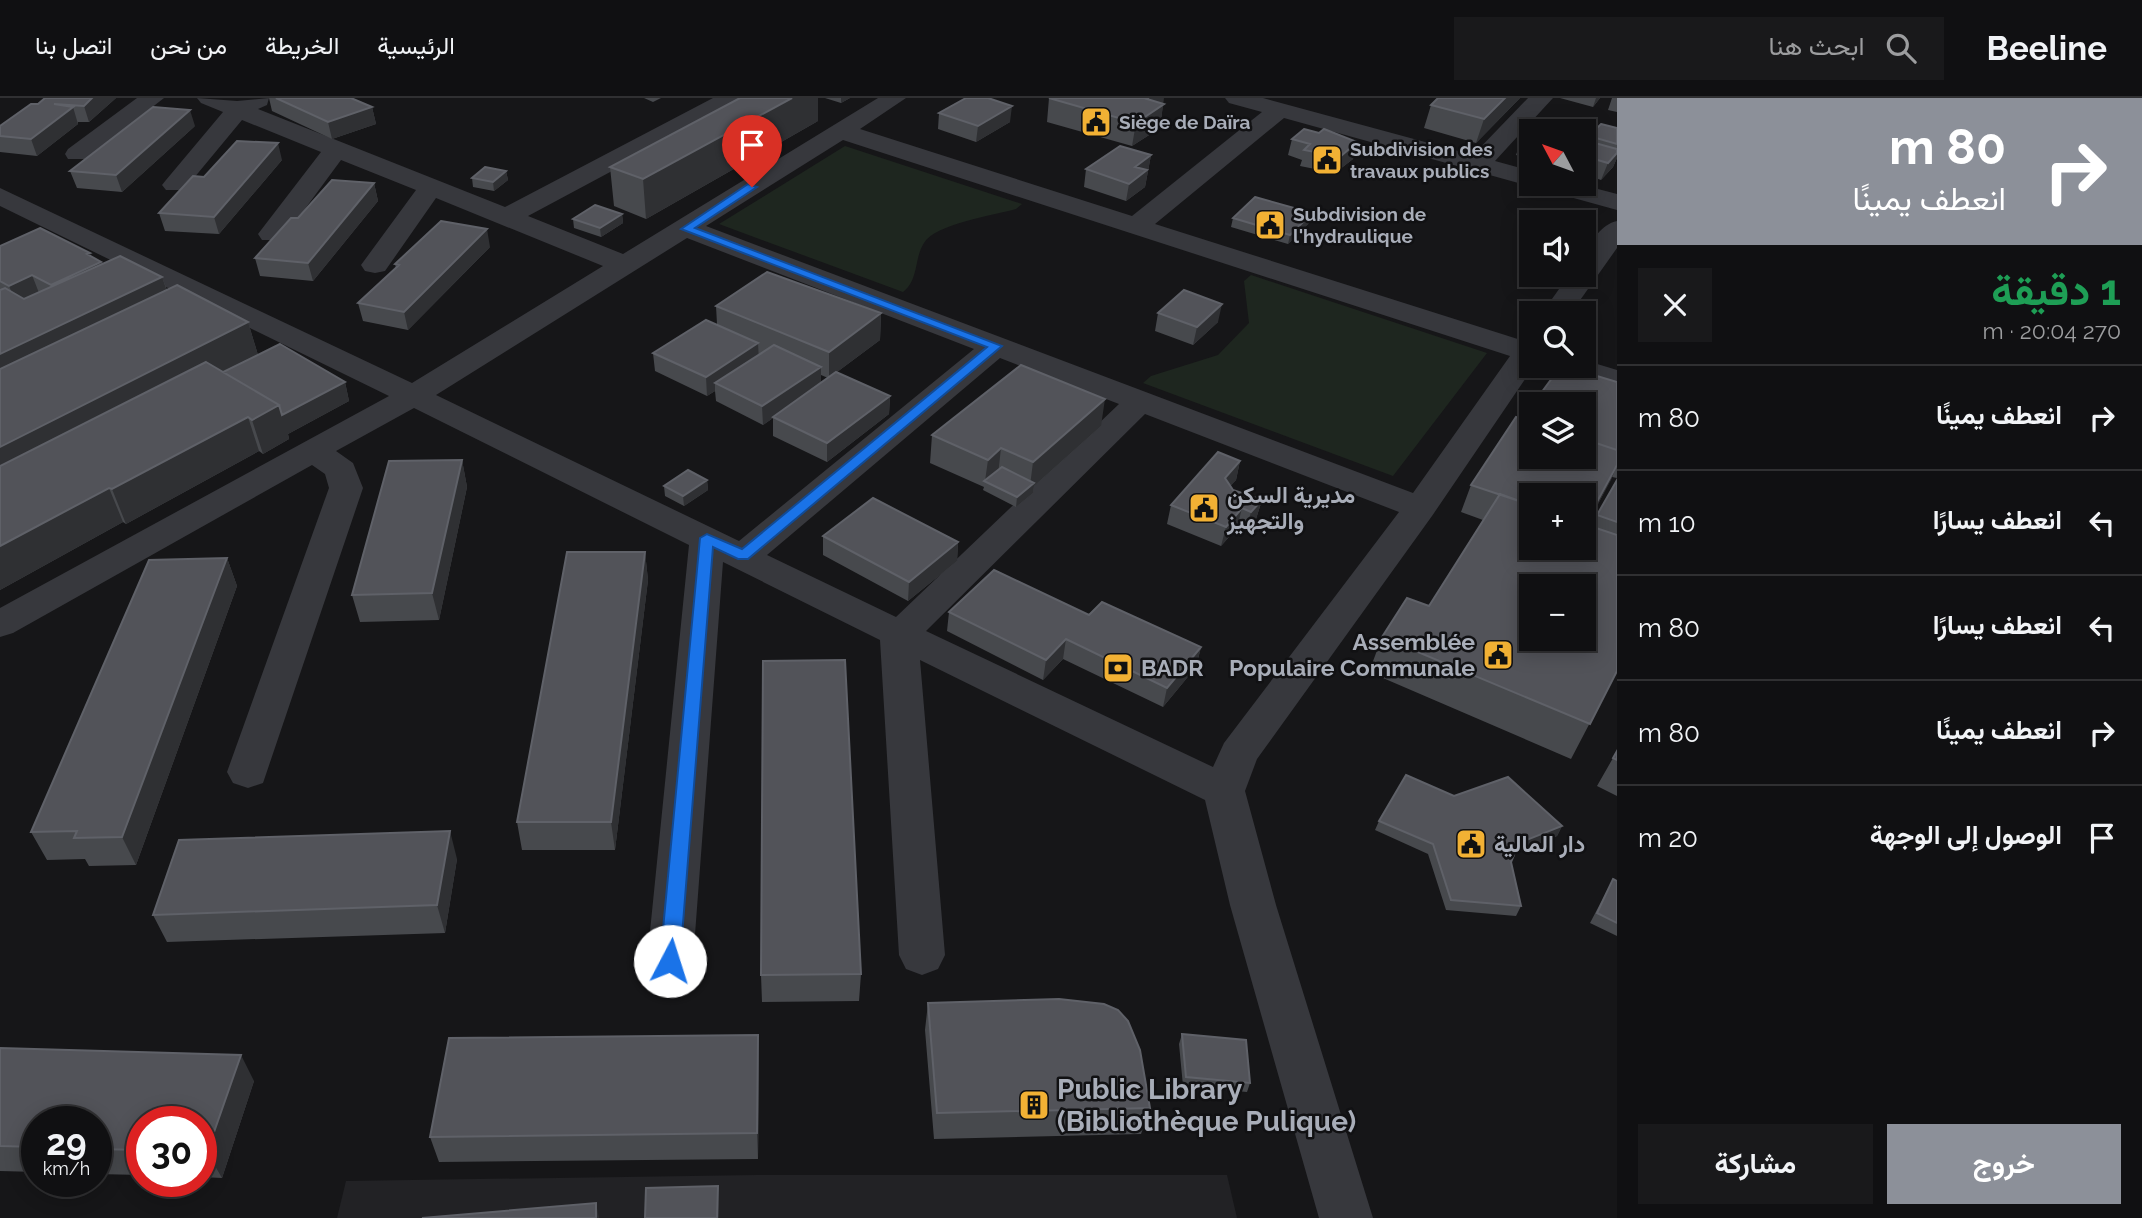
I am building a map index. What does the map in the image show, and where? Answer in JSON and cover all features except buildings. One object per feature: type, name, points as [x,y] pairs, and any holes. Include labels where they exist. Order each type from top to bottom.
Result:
[{"type":"street","points":[[77,154],[152,98]]},
{"type":"street","points":[[209,98],[626,265]]},
{"type":"street","points":[[175,185],[238,109],[264,98]]},
{"type":"street","points":[[506,217],[730,98]]},
{"type":"street","points":[[0,624],[414,395],[894,98]]},
{"type":"street","points":[[1237,98],[1519,176]]},
{"type":"street","points":[[1479,164],[1541,98]]},
{"type":"street","points":[[1136,226],[1280,110]]},
{"type":"street","points":[[840,131],[1519,348]]},
{"type":"street","points":[[272,234],[336,149]]},
{"type":"street","points":[[375,265],[430,188]]},
{"type":"street","points":[[0,196],[707,538],[899,636],[1224,791]]},
{"type":"street","points":[[1594,196],[1617,202]]},
{"type":"street","points":[[686,229],[1420,508]]},
{"type":"street","points":[[1565,301],[1617,229]]},
{"type":"street","points":[[170,312],[206,294]]},
{"type":"street","points":[[743,556],[996,346]]},
{"type":"street","points":[[1346,1218],[1254,905],[1224,791],[1239,754],[1420,508],[1519,367]]},
{"type":"street","points":[[1596,373],[1617,380]]},
{"type":"street","points":[[922,955],[899,636],[1139,402]]},
{"type":"street","points":[[248,772],[346,488],[341,470],[314,451]]},
{"type":"street","points":[[670,961],[707,538]]},
{"type":"shaded area","points":[[845,146],[1022,204],[1016,209],[952,225],[930,236],[921,249],[912,281],[903,292],[719,224]]},
{"type":"shaded area","points":[[1251,275],[1487,353],[1393,476],[1143,383],[1151,376],[1218,355],[1249,323],[1244,281]]},
{"type":"shaded area","points":[[756,1175],[1227,1175],[1237,1218],[337,1218],[346,1181]]},
{"type":"place","name":"Siège de Daïra","points":[[1096,122]]},
{"type":"place","name":"Subdivision des travaux publics","points":[[1327,160]]},
{"type":"place","name":"Subdivision de l'hydraulique","points":[[1270,225]]},
{"type":"place","name":"مديرية السكن والتجهيز","points":[[1204,508]]},
{"type":"place","name":"Assemblée Populaire Communale","points":[[1498,655]]},
{"type":"place","name":"BADR","points":[[1118,668]]},
{"type":"place","name":"دار المالية","points":[[1471,844]]},
{"type":"place","name":"Public Library (Bibliothèque Pulique)","points":[[1034,1105]]},
{"type":"route","points":[[670,961],[707,538],[743,556],[996,346],[686,229],[752,187]]}]
